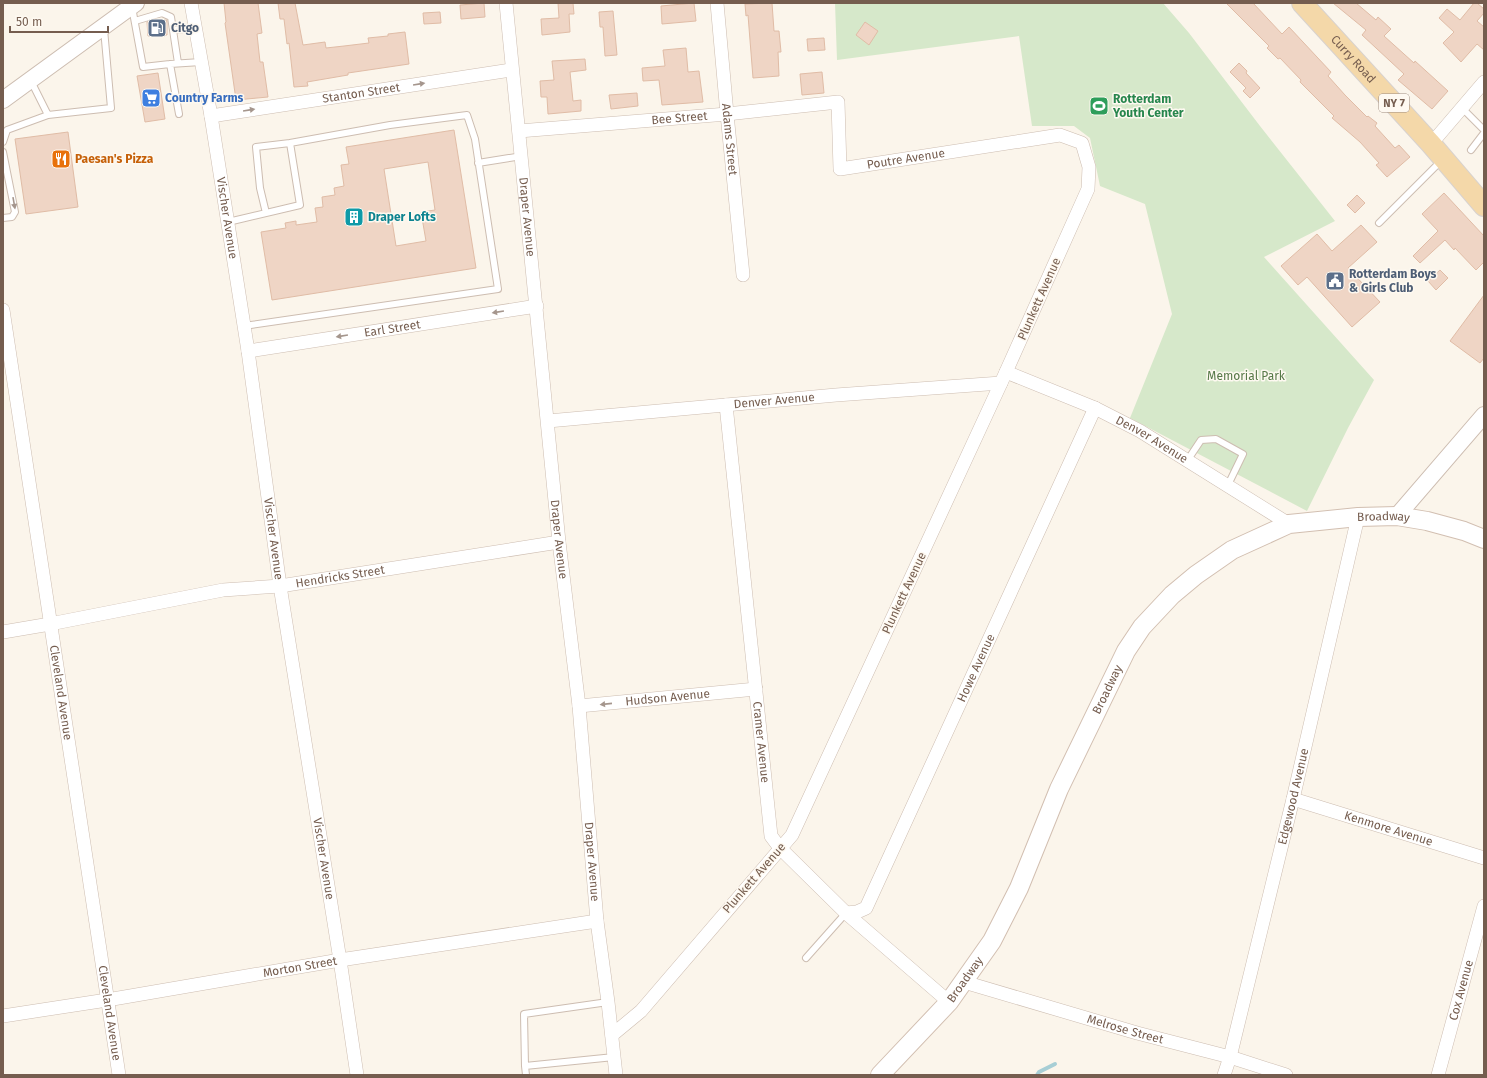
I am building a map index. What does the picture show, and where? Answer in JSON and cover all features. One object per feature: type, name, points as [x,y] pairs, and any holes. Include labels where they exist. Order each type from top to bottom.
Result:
[{"type":"main road","name":"Curry Road","points":[[1302,3],[1444,158],[1484,206]]},
{"type":"main road","name":"Broadway","points":[[880,1075],[949,1002],[992,941],[1019,888],[1059,789],[1122,657],[1142,627],[1172,595],[1196,575],[1232,550],[1289,524],[1358,517],[1397,516],[1427,521],[1464,531],[1484,539]]},
{"type":"street","name":"Vischer Avenue","points":[[190,3],[211,116],[228,222],[248,351],[280,586],[357,1075]]},
{"type":"street","name":"Draper Avenue","points":[[506,3],[537,306],[559,542],[579,706],[597,921],[616,1075]]},
{"type":"street","name":"Adams Street","points":[[717,3],[726,114],[743,275]]},
{"type":"street","points":[[3,100],[104,27],[134,10]]},
{"type":"street","name":"Stanton Street","points":[[211,116],[512,70]]},
{"type":"street","points":[[1431,144],[1484,82]]},
{"type":"street","name":"Bee Street","points":[[519,131],[726,114],[838,102]]},
{"type":"street","name":"Poutre Avenue","points":[[838,102],[840,169],[1038,139]]},
{"type":"street","name":"Plunkett Avenue","points":[[612,1035],[641,1011],[792,835],[1004,377],[1088,189],[1088,167],[1082,143],[1060,135],[1038,139]]},
{"type":"street","name":"Earl Street","points":[[248,351],[537,306]]},
{"type":"street","name":"Cleveland Avenue","points":[[3,310],[119,1075]]},
{"type":"street","name":"Denver Avenue","points":[[548,421],[836,395],[1004,377],[1095,408],[1140,431],[1227,487],[1289,524]]},
{"type":"street","name":"Cramer Avenue","points":[[726,405],[770,836],[780,848],[846,913],[949,1002]]},
{"type":"street","name":"Howe Avenue","points":[[846,913],[857,912],[866,908],[1095,408]]},
{"type":"street","points":[[1397,516],[1484,415]]},
{"type":"street","name":"Edgewood Avenue","points":[[1224,1075],[1230,1057],[1293,799],[1358,517]]},
{"type":"street","name":"Hendricks Street","points":[[3,632],[216,591],[280,586],[559,542]]},
{"type":"street","name":"Hudson Avenue","points":[[579,706],[756,689]]},
{"type":"street","name":"Kenmore Avenue","points":[[1293,799],[1484,858]]},
{"type":"street","name":"Cox Avenue","points":[[1438,1075],[1484,906]]},
{"type":"street","name":"Morton Street","points":[[3,1016],[107,1000],[340,960],[597,921]]},
{"type":"street","name":"Melrose Street","points":[[964,982],[1230,1057],[1286,1075]]},
{"type":"lane","points":[[178,63],[171,17],[162,12],[134,10],[144,67],[201,62]]},
{"type":"lane","points":[[3,142],[7,130],[48,115],[111,108],[104,27]]},
{"type":"lane","points":[[173,30],[195,28]]},
{"type":"lane","points":[[170,64],[179,114]]},
{"type":"lane","points":[[30,80],[48,115]]},
{"type":"lane","points":[[1462,108],[1484,130]]},
{"type":"lane","points":[[244,326],[498,289],[475,139],[467,115],[390,125],[290,143],[256,147],[260,188],[266,213]]},
{"type":"lane","points":[[1471,150],[1484,133]]},
{"type":"lane","points":[[228,222],[300,206],[290,143]]},
{"type":"lane","points":[[3,152],[15,212],[12,217],[3,218]]},
{"type":"lane","points":[[478,163],[522,156]]},
{"type":"lane","points":[[1379,223],[1444,158]]},
{"type":"lane","points":[[1187,461],[1201,440],[1216,439],[1243,454],[1227,487]]},
{"type":"lane","points":[[806,958],[846,913]]},
{"type":"lane","points":[[526,1075],[524,1014],[608,1002]]},
{"type":"lane","points":[[525,1066],[614,1057]]},
{"type":"green space","name":"Memorial Park","points":[[835,3],[1163,3],[1189,33],[1335,221],[1264,257],[1374,380],[1348,428],[1307,511],[1130,418],[1172,314],[1145,204],[1100,186],[1090,138],[1074,126],[1032,126],[1019,36],[837,60]]},
{"type":"building","points":[[224,3],[258,3],[262,33],[257,34],[260,62],[263,62],[268,97],[236,100],[225,23]]},
{"type":"building","points":[[278,3],[295,3],[303,45],[325,42],[326,48],[369,43],[368,38],[388,36],[388,34],[405,32],[409,64],[348,73],[348,75],[307,82],[308,86],[294,87],[289,43],[287,44],[284,19],[280,19]]},
{"type":"building","points":[[484,3],[485,17],[461,19],[460,5]]},
{"type":"building","points":[[558,3],[573,3],[574,14],[569,14],[570,32],[542,35],[541,19],[559,18]]},
{"type":"building","points":[[694,3],[696,21],[662,24],[661,6]]},
{"type":"building","points":[[772,3],[774,31],[779,31],[781,52],[778,52],[779,76],[753,78],[748,15],[746,16],[745,4]]},
{"type":"building","points":[[1226,3],[1253,3],[1282,34],[1289,27],[1331,72],[1328,76],[1345,95],[1367,117],[1368,116],[1377,123],[1375,126],[1395,148],[1399,145],[1410,157],[1387,177],[1376,165],[1379,163],[1360,142],[1332,118],[1334,116],[1300,82],[1301,80],[1280,58],[1278,59],[1267,48],[1269,46]]},
{"type":"building","points":[[1333,3],[1356,3],[1376,20],[1378,17],[1391,29],[1384,36],[1414,63],[1415,61],[1448,91],[1432,109],[1398,80],[1404,74],[1362,35],[1366,30]]},
{"type":"building","points":[[1474,3],[1477,3],[1484,9],[1484,13],[1477,21],[1484,27],[1484,50],[1477,44],[1461,62],[1443,43],[1454,32],[1439,18],[1447,9],[1460,20]]},
{"type":"building","points":[[613,11],[617,55],[605,56],[603,27],[600,27],[599,12]]},
{"type":"building","points":[[440,12],[441,23],[424,24],[423,13]]},
{"type":"building","name":"Citgo","points":[[167,20],[167,35],[148,36],[147,22]]},
{"type":"building","points":[[865,22],[878,31],[869,45],[856,35]]},
{"type":"building","points":[[824,38],[825,50],[808,51],[807,39]]},
{"type":"building","points":[[686,48],[688,72],[699,71],[703,102],[662,105],[659,80],[643,81],[642,68],[665,66],[663,50]]},
{"type":"building","points":[[585,59],[586,70],[570,72],[573,101],[581,100],[581,111],[548,114],[547,97],[541,97],[540,81],[554,80],[552,61]]},
{"type":"building","points":[[1239,63],[1260,88],[1250,98],[1243,91],[1246,88],[1230,72]]},
{"type":"building","points":[[822,72],[824,93],[802,95],[800,74]]},
{"type":"building","name":"Country Farms","points":[[158,73],[165,119],[145,122],[137,76]]},
{"type":"building","points":[[637,93],[638,106],[611,109],[609,95]]},
{"type":"building","name":"Draper Lofts","points":[[454,130],[476,268],[272,300],[261,232],[286,228],[285,223],[296,221],[296,225],[317,222],[315,208],[323,207],[322,197],[335,195],[334,188],[344,186],[341,165],[349,164],[346,147]],"holes":[[[428,162],[435,210],[421,212],[426,241],[396,246],[384,169]]]},
{"type":"building","points":[[68,132],[78,207],[26,214],[15,139]]},
{"type":"building","points":[[1444,193],[1484,236],[1484,262],[1476,270],[1455,248],[1454,250],[1445,240],[1420,263],[1413,256],[1438,231],[1422,214]]},
{"type":"building","points":[[1357,195],[1365,203],[1355,213],[1347,205]]},
{"type":"building","name":"Rotterdam Boys & Girls Club","points":[[1361,225],[1377,242],[1348,268],[1380,302],[1352,327],[1307,277],[1298,285],[1281,266],[1317,234],[1332,251]]},
{"type":"building","points":[[1440,270],[1448,278],[1436,290],[1428,281]]},
{"type":"building","points":[[1484,295],[1484,358],[1480,363],[1450,341]]},
{"type":"waterway","points":[[1037,1075],[1039,1072],[1055,1064]]},
{"type":"place","name":"Citgo","points":[[157,28]]},
{"type":"place","name":"Country Farms","points":[[151,98]]},
{"type":"place","name":"Rotterdam Youth Center","points":[[1099,106]]},
{"type":"place","name":"Paesan's Pizza","points":[[61,159]]},
{"type":"place","name":"Draper Lofts","points":[[354,217]]},
{"type":"place","name":"Rotterdam Boys & Girls Club","points":[[1335,281]]}]
